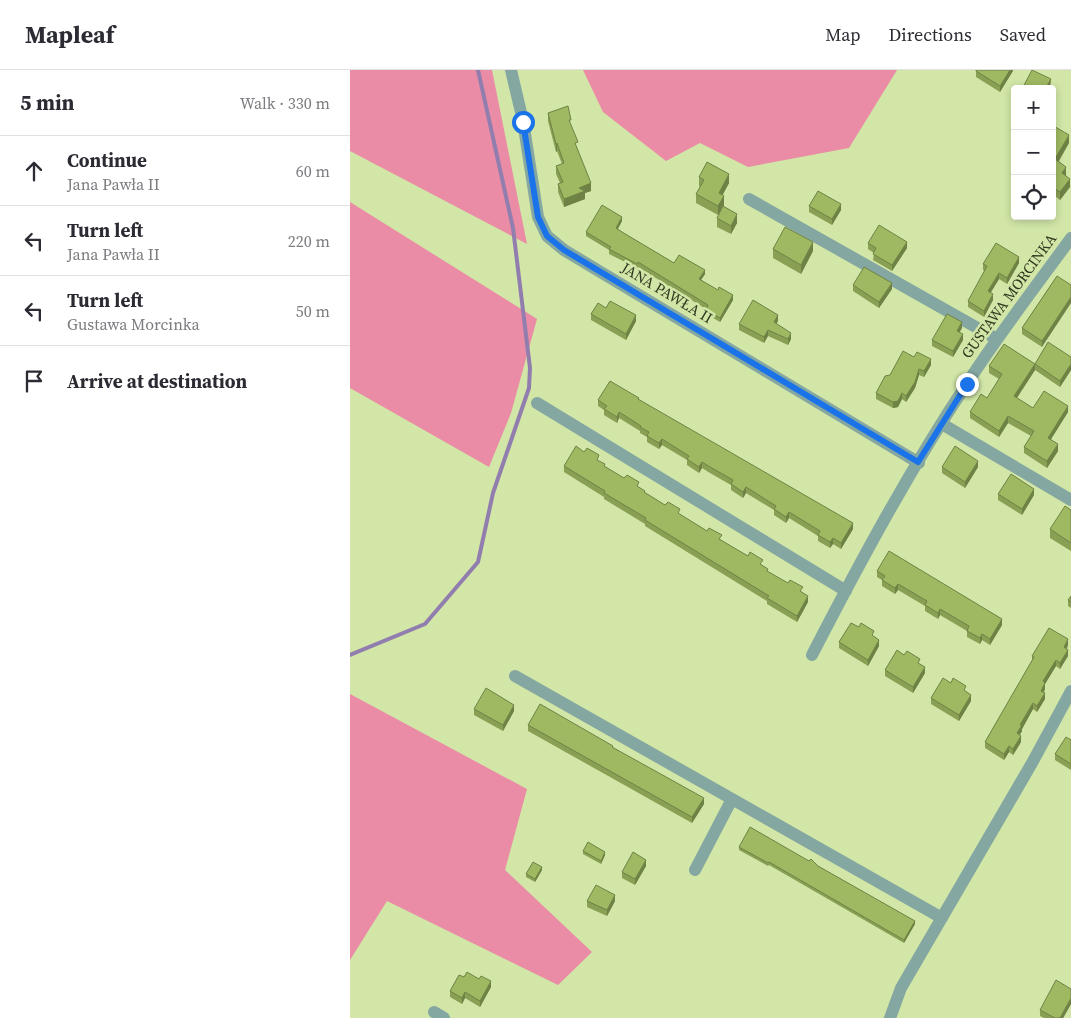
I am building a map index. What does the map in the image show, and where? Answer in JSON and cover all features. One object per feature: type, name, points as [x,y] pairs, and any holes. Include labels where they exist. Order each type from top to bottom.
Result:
[{"type":"street","name":"JANA PAWŁA II","points":[[511,70],[523,122],[538,217],[547,236],[564,250],[918,462]]},
{"type":"street","points":[[749,199],[997,339]]},
{"type":"street","name":"GUSTAWA MORCINKA","points":[[812,655],[918,462],[997,339],[1071,238]]},
{"type":"street","points":[[537,403],[846,591]]},
{"type":"street","points":[[942,424],[1071,500]]},
{"type":"street","points":[[515,676],[942,918]]},
{"type":"street","points":[[890,1018],[901,988],[1067,710],[1071,691]]},
{"type":"street","points":[[695,870],[732,799]]},
{"type":"shaded area","points":[[350,70],[492,70],[527,244],[350,151]]},
{"type":"shaded area","points":[[583,70],[897,70],[849,148],[748,167],[700,143],[666,161],[603,112]]},
{"type":"shaded area","points":[[350,202],[537,319],[511,413],[489,467],[350,388]]},
{"type":"shaded area","points":[[350,694],[527,789],[505,870],[592,952],[558,985],[387,901],[350,960]]},
{"type":"building","points":[[976,70],[1010,70],[1000,86]]},
{"type":"building","points":[[1032,70],[1051,79],[1048,85],[1024,85]]},
{"type":"building","points":[[568,106],[571,120],[569,120],[578,142],[575,143],[591,183],[579,188],[585,191],[564,199],[558,184],[563,182],[556,166],[564,163],[556,144],[548,113]]},
{"type":"building","points":[[1056,127],[1069,135],[1056,157]]},
{"type":"building","points":[[1056,160],[1066,167],[1062,173],[1070,179],[1060,192],[1056,190]]},
{"type":"building","points":[[707,162],[729,174],[719,193],[724,196],[718,206],[696,194],[704,180],[699,177]]},
{"type":"building","points":[[818,191],[841,204],[832,219],[809,206]]},
{"type":"building","points":[[602,205],[622,217],[616,228],[674,263],[679,255],[705,270],[699,279],[718,290],[719,287],[733,295],[720,318],[706,310],[708,305],[638,262],[637,264],[609,249],[611,247],[586,232]]},
{"type":"building","points":[[723,206],[737,214],[731,226],[717,218]]},
{"type":"building","points":[[879,225],[907,242],[892,265],[873,254],[876,248],[868,243]]},
{"type":"building","points":[[785,227],[813,242],[801,265],[773,249]]},
{"type":"building","points":[[996,243],[1019,257],[1007,278],[999,273],[988,291],[993,294],[984,311],[968,301],[987,266],[983,264]]},
{"type":"building","points":[[864,267],[892,283],[879,302],[853,285]]},
{"type":"building","points":[[1057,276],[1071,285],[1071,297],[1042,341],[1022,328]]},
{"type":"building","points":[[753,300],[778,315],[774,322],[791,333],[788,339],[768,330],[764,337],[739,324]]},
{"type":"building","points":[[610,301],[636,315],[626,334],[591,314],[598,303],[606,308]]},
{"type":"building","points":[[947,314],[962,322],[957,331],[963,334],[953,351],[932,340]]},
{"type":"building","points":[[1048,342],[1071,357],[1071,364],[1060,381],[1035,364]]},
{"type":"building","points":[[1004,344],[1035,364],[1014,396],[1033,408],[1044,391],[1068,406],[1048,438],[1058,444],[1047,461],[1024,447],[1034,431],[1008,416],[999,431],[970,412],[981,394],[987,398],[1002,374],[989,366]]},
{"type":"building","points":[[903,351],[914,357],[917,352],[931,359],[924,371],[919,369],[915,382],[906,396],[902,393],[898,401],[893,402],[876,393],[885,376],[890,375]]},
{"type":"building","points":[[610,381],[853,523],[841,543],[833,538],[830,542],[818,535],[820,531],[789,512],[786,517],[774,509],[776,506],[746,487],[743,492],[731,484],[733,480],[702,462],[699,467],[687,459],[689,456],[662,439],[659,443],[647,436],[649,432],[619,412],[617,417],[604,409],[607,406],[598,400]]},
{"type":"building","points":[[576,446],[584,452],[587,448],[599,455],[597,460],[605,464],[604,466],[624,478],[627,475],[639,482],[637,486],[644,492],[665,505],[668,502],[680,509],[678,513],[707,531],[709,528],[722,535],[719,539],[748,556],[750,552],[763,560],[760,564],[768,569],[767,571],[788,583],[790,580],[803,587],[800,591],[808,596],[797,616],[767,598],[769,596],[645,520],[646,518],[564,466]]},
{"type":"building","points":[[955,446],[978,461],[965,482],[942,467]]},
{"type":"building","points":[[1011,474],[1034,489],[1022,509],[998,494]]},
{"type":"building","points":[[1065,506],[1071,510],[1071,543],[1050,529]]},
{"type":"building","points":[[889,551],[1002,619],[990,639],[982,634],[980,638],[967,631],[969,626],[940,609],[938,613],[925,605],[927,601],[898,584],[895,588],[882,580],[885,576],[877,571]]},
{"type":"building","points":[[851,623],[859,627],[861,623],[874,631],[872,635],[879,640],[868,660],[839,642]]},
{"type":"building","points":[[1049,628],[1068,639],[1064,647],[1068,650],[1060,663],[1056,660],[1043,681],[1045,683],[1041,691],[1045,693],[1037,706],[1033,703],[1020,725],[1022,725],[1017,733],[1021,736],[1013,749],[1009,746],[1004,754],[985,742]]},
{"type":"building","points":[[897,650],[904,655],[907,651],[920,659],[918,663],[925,667],[913,687],[885,670]]},
{"type":"building","points":[[943,678],[951,683],[953,678],[966,686],[964,690],[971,695],[959,715],[931,698]]},
{"type":"building","points":[[486,688],[514,705],[503,725],[474,709]]},
{"type":"building","points":[[540,704],[612,747],[704,798],[692,817],[528,725]]},
{"type":"building","points":[[1066,737],[1071,740],[1071,764],[1055,754]]},
{"type":"building","points":[[750,827],[809,861],[811,859],[818,866],[915,921],[904,940],[769,862],[739,847]]},
{"type":"building","points":[[588,842],[605,852],[601,861],[583,851]]},
{"type":"building","points":[[633,852],[646,860],[635,879],[622,872]]},
{"type":"building","points":[[533,862],[542,867],[535,879],[526,874]]},
{"type":"building","points":[[596,885],[615,895],[607,910],[587,901]]},
{"type":"building","points":[[467,972],[479,979],[481,976],[491,981],[480,1001],[465,992],[462,998],[450,991],[459,975],[464,977]]},
{"type":"building","points":[[1056,980],[1071,989],[1071,998],[1060,1018],[1055,1018],[1040,1010]]},
{"type":"waterway","points":[[350,655],[425,624],[478,562],[493,493],[529,388],[530,368],[513,228],[478,70]]},
{"type":"route","points":[[523,122],[538,217],[547,236],[564,250],[918,462],[967,384]]}]
